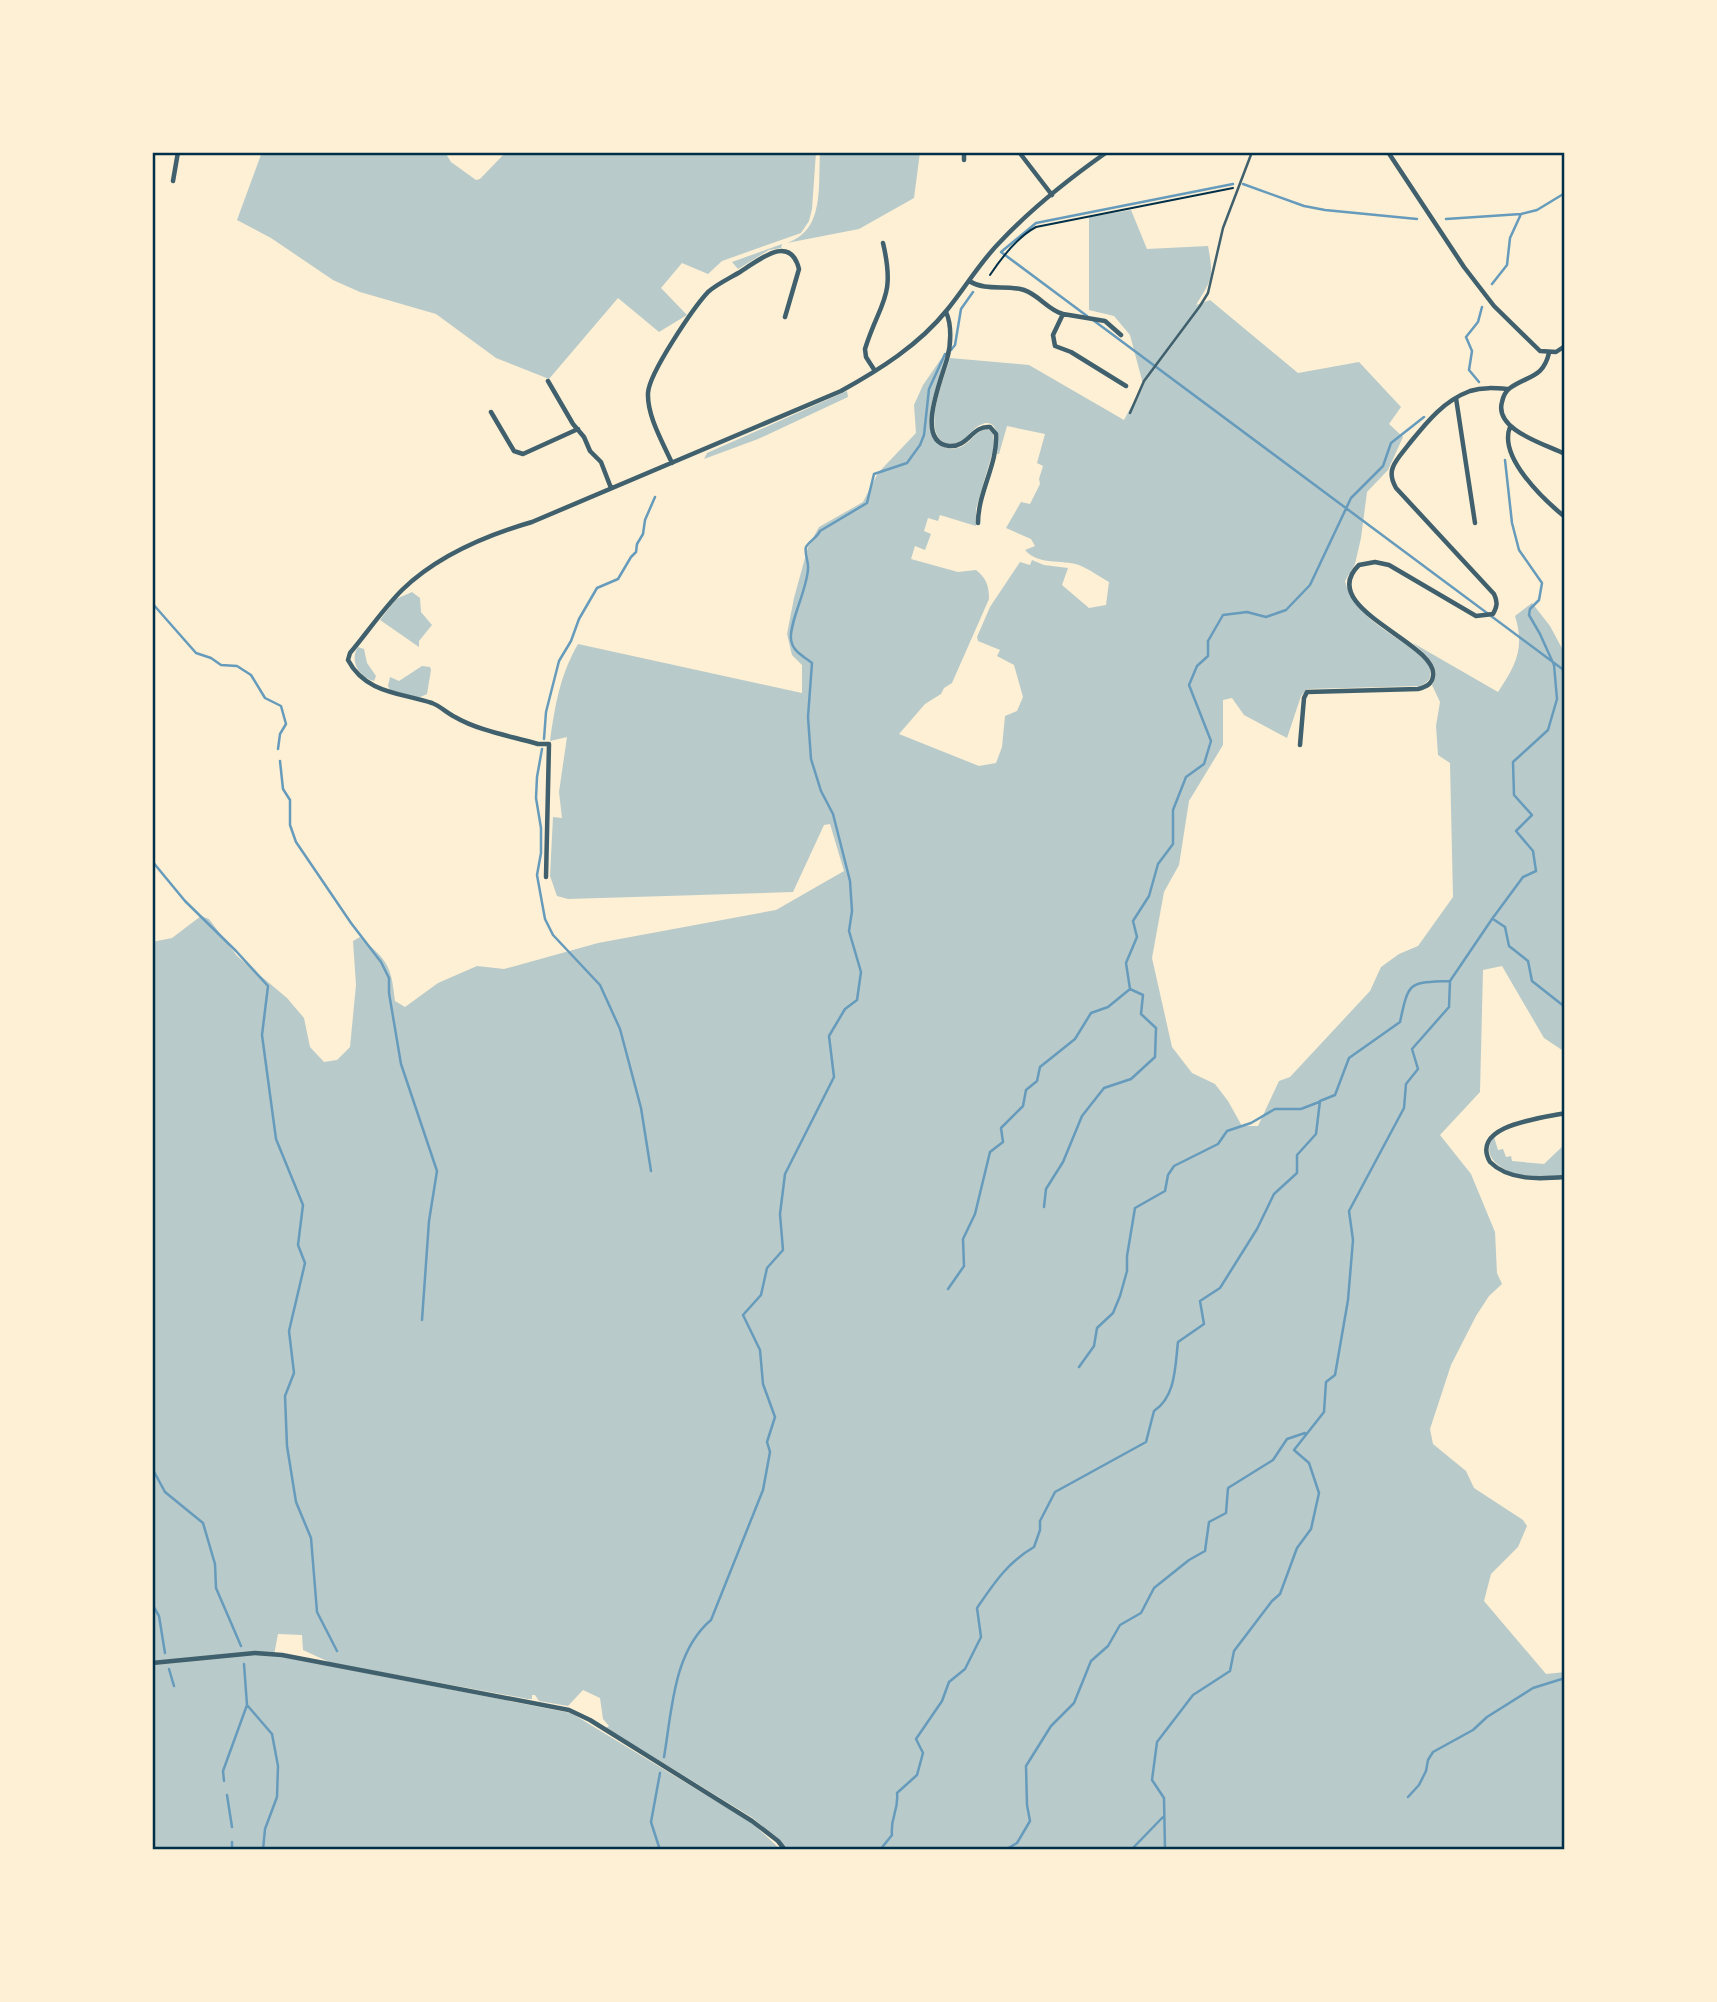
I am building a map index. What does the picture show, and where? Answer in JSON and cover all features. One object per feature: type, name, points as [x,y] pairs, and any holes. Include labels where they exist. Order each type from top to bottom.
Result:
[{"type":"street","points":[[173,181],[178,152]]},
{"type":"street","points":[[964,152],[964,160]]},
{"type":"street","points":[[1019,152],[1052,195]]},
{"type":"street","points":[[546,877],[549,744],[538,744],[474,725],[455,718],[434,704],[390,694],[367,682],[348,660],[350,653],[402,591],[420,575],[446,559],[502,531],[532,522],[841,391],[875,372],[946,312],[1001,240],[1107,152]]},
{"type":"street","points":[[1388,152],[1472,279],[1521,334],[1539,351],[1556,352],[1565,346]]},
{"type":"street","points":[[875,372],[866,357],[865,349],[889,290],[883,243]]},
{"type":"street","points":[[673,463],[654,420],[648,391],[657,365],[707,293],[768,254],[786,251],[794,255],[799,269],[785,317]]},
{"type":"street","points":[[969,281],[982,288],[1024,290],[1054,311],[1105,321],[1121,335]]},
{"type":"street","points":[[946,312],[949,319],[948,357],[933,405],[933,431],[943,444],[951,446],[965,441],[980,427],[990,427],[996,434],[995,450],[981,496],[978,523]]},
{"type":"street","points":[[1063,314],[1053,335],[1055,346],[1070,352],[1126,386]]},
{"type":"street","points":[[1300,745],[1304,698],[1307,692],[1418,689],[1427,687],[1433,679],[1433,669],[1427,659],[1390,632],[1353,596],[1349,588],[1350,578],[1359,565],[1375,562],[1389,565],[1476,616],[1493,614],[1497,600],[1494,594],[1393,483],[1393,468],[1429,419],[1456,398],[1482,388],[1508,389],[1543,369],[1549,353]]},
{"type":"street","points":[[548,381],[590,451],[601,461],[611,488]]},
{"type":"street","points":[[1508,389],[1501,407],[1504,421],[1510,427],[1565,454]]},
{"type":"street","points":[[1456,398],[1475,523]]},
{"type":"street","points":[[491,412],[514,451],[523,454],[578,429]]},
{"type":"street","points":[[1510,427],[1507,436],[1521,471],[1565,517]]},
{"type":"street","points":[[1565,1113],[1504,1128],[1490,1139],[1486,1149],[1490,1162],[1505,1171],[1530,1179],[1565,1177]]},
{"type":"street","points":[[152,1662],[255,1653],[282,1655],[569,1710],[590,1720],[752,1821],[778,1841],[785,1850]]},
{"type":"lane","points":[[1130,413],[1144,381],[1208,293],[1223,228],[1252,152]]},
{"type":"path","points":[[990,275],[1002,257],[1028,231],[1037,227],[1225,189],[1240,189]]},
{"type":"shaded area","points":[[262,152],[445,152],[451,162],[476,180],[506,152],[816,152],[812,209],[809,221],[801,233],[722,261],[708,274],[682,263],[661,288],[687,315],[659,332],[618,298],[549,379],[496,358],[436,314],[360,292],[333,280],[271,238],[237,220]]},
{"type":"shaded area","points":[[820,152],[920,152],[914,198],[859,229],[787,243],[799,237],[814,218],[819,193]]},
{"type":"shaded area","points":[[1131,210],[1147,249],[1208,246],[1210,278],[1196,305],[1210,300],[1298,373],[1359,362],[1401,407],[1389,424],[1403,437],[1388,470],[1367,492],[1355,564],[1345,581],[1350,595],[1369,618],[1429,664],[1429,680],[1420,686],[1307,689],[1301,696],[1287,738],[1244,715],[1232,698],[1223,700],[1223,745],[1189,801],[1179,865],[1164,892],[1152,958],[1172,1047],[1192,1073],[1215,1084],[1242,1126],[1258,1126],[1279,1081],[1290,1077],[1370,991],[1381,967],[1399,954],[1418,946],[1453,897],[1450,763],[1438,755],[1436,726],[1440,702],[1432,685],[1435,678],[1434,667],[1413,643],[1498,692],[1517,656],[1519,638],[1515,616],[1532,603],[1550,626],[1565,654],[1565,1052],[1544,1038],[1502,966],[1483,970],[1480,1092],[1440,1135],[1471,1174],[1495,1232],[1497,1273],[1502,1284],[1489,1296],[1476,1316],[1451,1365],[1430,1429],[1433,1444],[1466,1471],[1474,1488],[1523,1520],[1527,1526],[1518,1547],[1491,1574],[1484,1601],[1546,1674],[1565,1672],[1565,1850],[786,1850],[753,1818],[606,1728],[609,1726],[603,1719],[600,1698],[583,1690],[568,1706],[539,1701],[535,1695],[528,1699],[348,1666],[329,1662],[303,1650],[302,1635],[278,1634],[274,1655],[571,1713],[752,1823],[781,1850],[152,1850],[152,942],[172,938],[201,916],[209,919],[237,956],[287,998],[304,1018],[310,1047],[324,1062],[337,1060],[350,1047],[356,985],[353,941],[360,937],[386,964],[392,978],[395,1001],[405,1007],[438,983],[477,966],[504,969],[598,943],[776,910],[844,871],[830,824],[824,825],[793,892],[568,899],[557,896],[550,876],[553,817],[562,818],[559,792],[567,737],[550,741],[556,703],[567,667],[578,644],[802,693],[802,665],[792,655],[787,634],[808,547],[819,527],[863,502],[878,473],[916,433],[914,405],[923,385],[941,359],[945,358],[930,413],[932,434],[941,445],[954,449],[988,429],[993,434],[994,447],[976,509],[976,526],[940,515],[938,521],[928,518],[924,531],[931,534],[925,550],[915,546],[911,559],[958,572],[976,570],[986,582],[989,599],[952,683],[925,704],[899,734],[979,766],[996,763],[1002,747],[1005,716],[1017,711],[1023,697],[1014,665],[997,656],[1000,650],[978,641],[977,637],[990,607],[1020,562],[1030,565],[1032,560],[1044,565],[1068,568],[1062,585],[1089,608],[1106,605],[1109,582],[1079,565],[1043,560],[1031,555],[1025,550],[1035,546],[1031,539],[1006,528],[1021,502],[1030,504],[1040,484],[1043,466],[1037,463],[1045,434],[1007,426],[997,454],[996,432],[991,424],[986,423],[959,443],[949,444],[937,435],[937,402],[950,358],[1029,365],[1124,420],[1143,384],[1130,335],[1114,316],[1089,310],[1089,217]]},
{"type":"shaded area","points":[[782,244],[781,248],[769,250],[738,269],[732,262]]},
{"type":"shaded area","points":[[847,391],[848,397],[758,439],[704,459],[707,453]]},
{"type":"shaded area","points":[[412,592],[420,598],[421,612],[432,625],[419,641],[419,647],[380,620],[396,599]]},
{"type":"shaded area","points":[[358,647],[364,649],[367,663],[376,676],[374,681],[364,676],[357,668],[355,652]]},
{"type":"shaded area","points":[[422,666],[430,667],[431,670],[427,694],[418,698],[390,690],[390,677],[399,681]]},
{"type":"shaded area","points":[[1494,1137],[1498,1150],[1503,1149],[1506,1157],[1511,1156],[1512,1161],[1544,1164],[1565,1144],[1565,1175],[1537,1178],[1510,1172],[1494,1161],[1490,1154]]},
{"type":"waterway","points":[[1087,316],[1001,252],[1036,223],[1233,184]]},
{"type":"waterway","points":[[1243,184],[1304,206],[1417,219]]},
{"type":"waterway","points":[[1446,219],[1521,214],[1537,210],[1565,193]]},
{"type":"waterway","points":[[1492,284],[1507,265],[1510,238],[1521,214]]},
{"type":"waterway","points":[[951,350],[955,345],[961,309],[973,292]]},
{"type":"waterway","points":[[1479,382],[1469,370],[1472,351],[1466,337],[1478,322],[1482,307]]},
{"type":"waterway","points":[[1093,320],[1565,671]]},
{"type":"waterway","points":[[664,1757],[672,1702],[682,1665],[698,1633],[711,1620],[763,1490],[770,1452],[767,1442],[775,1417],[763,1384],[760,1350],[743,1315],[761,1295],[767,1268],[783,1250],[780,1214],[785,1174],[834,1077],[829,1036],[845,1009],[857,1000],[861,972],[849,931],[852,911],[850,881],[833,814],[821,791],[811,759],[808,717],[812,663],[796,650],[791,639],[807,577],[806,547],[820,531],[867,503],[874,474],[907,463],[920,445],[924,435],[929,389],[945,354]]},
{"type":"waterway","points":[[1130,989],[1126,963],[1137,937],[1133,921],[1149,896],[1158,864],[1173,844],[1173,810],[1186,777],[1204,764],[1211,741],[1189,685],[1197,666],[1208,656],[1208,641],[1223,615],[1247,612],[1266,617],[1286,610],[1310,585],[1351,498],[1383,466],[1391,443],[1424,417]]},
{"type":"waterway","points":[[1165,1850],[1164,1798],[1152,1780],[1157,1742],[1193,1695],[1230,1671],[1234,1651],[1280,1594],[1297,1548],[1311,1529],[1319,1493],[1309,1463],[1294,1450],[1324,1412],[1326,1382],[1335,1375],[1348,1300],[1353,1240],[1349,1211],[1404,1108],[1406,1084],[1418,1069],[1412,1049],[1449,1007],[1450,981],[1492,919],[1523,877],[1536,871],[1533,851],[1516,831],[1532,815],[1514,795],[1513,762],[1548,730],[1557,699],[1554,665],[1529,615],[1530,609],[1539,600],[1542,583],[1519,550],[1512,523],[1505,460]]},
{"type":"waterway","points":[[544,739],[546,712],[559,661],[597,588],[618,579],[636,552],[655,497]]},
{"type":"waterway","points":[[152,603],[196,653],[221,665],[237,666],[251,675],[265,698],[281,706],[286,724],[280,734],[278,749]]},
{"type":"waterway","points":[[542,749],[536,798],[541,828],[541,853],[537,875],[545,919],[553,935],[600,985],[620,1029],[641,1108],[651,1171]]},
{"type":"waterway","points":[[280,761],[283,789],[290,800],[290,825],[296,842],[381,962],[389,978],[401,1064],[437,1171],[429,1221],[422,1320]]},
{"type":"waterway","points":[[152,861],[185,901],[268,986],[262,1035],[276,1139],[303,1205],[298,1245],[305,1263],[289,1331],[294,1373],[285,1396],[287,1446],[296,1502],[311,1538],[317,1612],[337,1651]]},
{"type":"waterway","points":[[1493,919],[1505,927],[1509,946],[1528,961],[1532,981],[1565,1007]]},
{"type":"waterway","points":[[880,1850],[892,1835],[897,1793],[917,1775],[923,1753],[916,1739],[942,1701],[949,1682],[965,1669],[981,1637],[977,1608],[1009,1566],[1034,1547],[1040,1521],[1055,1492],[1146,1442],[1154,1411],[1167,1397],[1170,1389],[1178,1342],[1204,1324],[1200,1301],[1220,1288],[1257,1229],[1274,1194],[1297,1173],[1297,1155],[1316,1134],[1320,1101],[1335,1095],[1349,1058],[1400,1022],[1406,998],[1413,986],[1426,982],[1450,981]]},
{"type":"waterway","points":[[1044,1207],[1046,1189],[1063,1162],[1082,1116],[1104,1088],[1131,1079],[1155,1057],[1156,1028],[1141,1014],[1143,995],[1130,989]]},
{"type":"waterway","points":[[948,1289],[964,1266],[963,1239],[975,1214],[990,1152],[1003,1142],[1001,1128],[1023,1106],[1026,1090],[1037,1081],[1040,1067],[1075,1039],[1091,1013],[1108,1007],[1130,989]]},
{"type":"waterway","points":[[1079,1367],[1094,1346],[1097,1328],[1113,1313],[1120,1296],[1127,1271],[1135,1208],[1165,1191],[1168,1175],[1174,1166],[1218,1144],[1227,1131],[1251,1123],[1275,1109],[1301,1109],[1319,1102]]},
{"type":"waterway","points":[[1005,1850],[1017,1843],[1030,1821],[1026,1766],[1051,1726],[1074,1703],[1091,1661],[1108,1646],[1120,1625],[1141,1613],[1154,1588],[1189,1560],[1205,1551],[1209,1522],[1226,1513],[1228,1488],[1273,1460],[1287,1439],[1305,1433]]},
{"type":"waterway","points":[[152,1468],[165,1492],[203,1523],[215,1564],[216,1588],[241,1646]]},
{"type":"waterway","points":[[152,1604],[159,1616],[165,1653]]},
{"type":"waterway","points":[[224,1781],[223,1771],[247,1705],[244,1664]]},
{"type":"waterway","points":[[169,1669],[174,1686]]},
{"type":"waterway","points":[[1408,1797],[1419,1785],[1433,1752],[1473,1730],[1487,1717],[1533,1688],[1565,1678]]},
{"type":"waterway","points":[[247,1705],[272,1734],[278,1766],[277,1797],[265,1829],[263,1850]]},
{"type":"waterway","points":[[660,1773],[651,1822],[660,1850]]},
{"type":"waterway","points":[[227,1795],[232,1827]]},
{"type":"waterway","points":[[1131,1850],[1163,1817]]},
{"type":"waterway","points":[[232,1842],[232,1850]]}]
